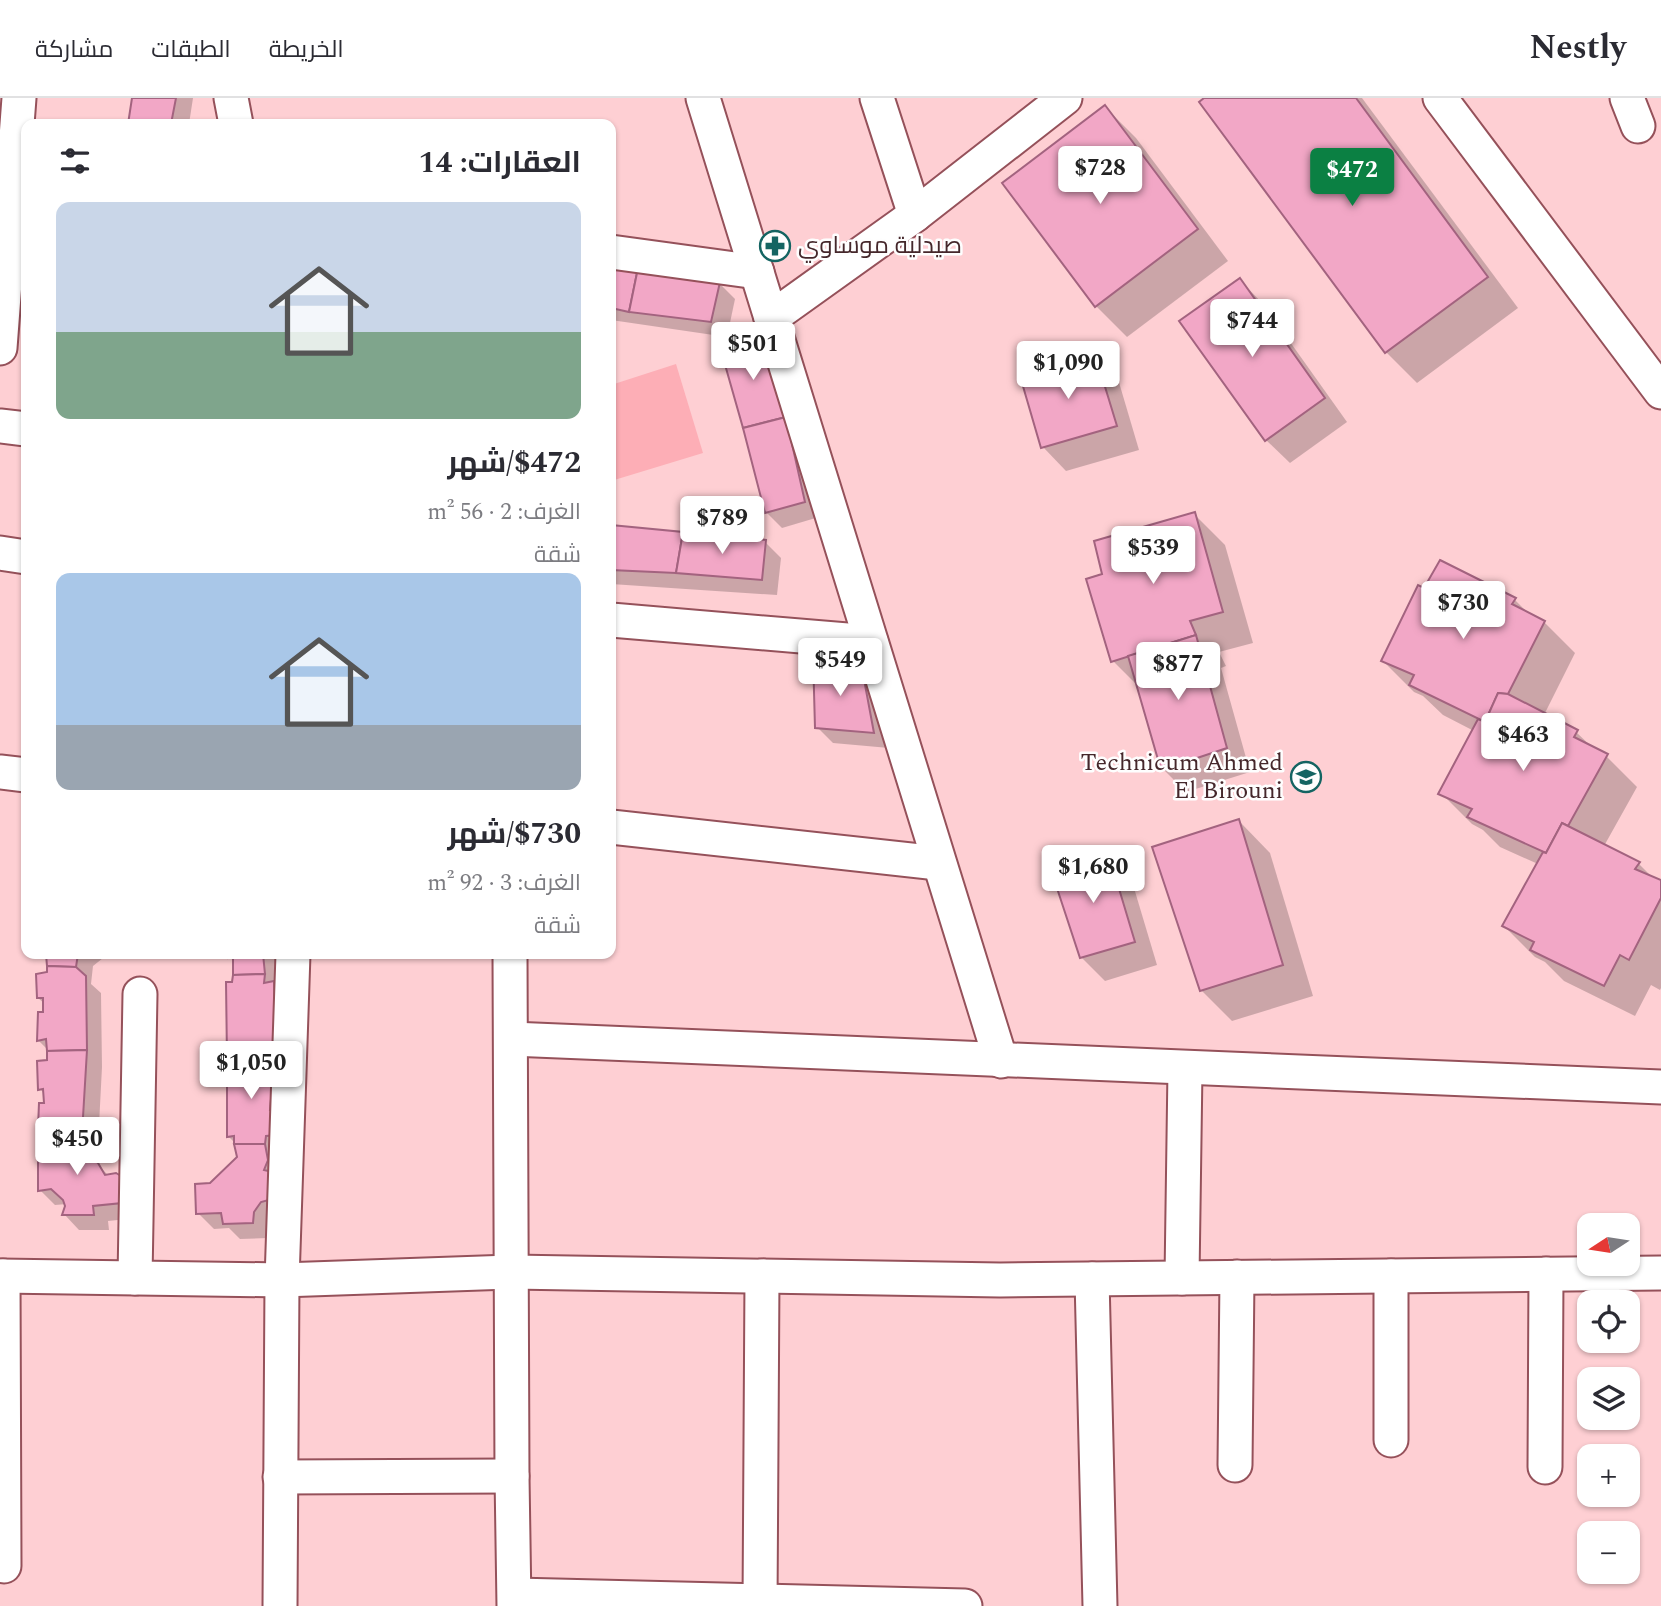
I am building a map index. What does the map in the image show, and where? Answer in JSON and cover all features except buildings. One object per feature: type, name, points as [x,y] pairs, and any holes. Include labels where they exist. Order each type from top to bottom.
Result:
[{"type":"street","points":[[0,348],[19,98]]},
{"type":"street","points":[[231,98],[235,119]]},
{"type":"street","points":[[703,98],[1001,1061]]},
{"type":"street","points":[[877,98],[915,215]]},
{"type":"street","points":[[1440,98],[1661,392]]},
{"type":"street","points":[[771,318],[915,215],[1050,103]]},
{"type":"street","points":[[616,253],[757,272]]},
{"type":"street","points":[[0,426],[21,428]]},
{"type":"street","points":[[0,553],[21,556]]},
{"type":"street","points":[[616,620],[870,642]]},
{"type":"street","points":[[0,772],[21,774]]},
{"type":"street","points":[[616,828],[938,863]]},
{"type":"street","points":[[281,1606],[282,1280],[293,959]]},
{"type":"street","points":[[510,959],[514,1600],[965,1606]]},
{"type":"street","points":[[135,1278],[141,994]]},
{"type":"street","points":[[511,1039],[1661,1087]]},
{"type":"street","points":[[1182,1278],[1185,1069]]},
{"type":"street","points":[[4,1566],[1,1276],[282,1280],[512,1272],[1000,1280],[1661,1273]]},
{"type":"street","points":[[1545,1467],[1546,1274]]},
{"type":"street","points":[[760,1604],[762,1276]]},
{"type":"street","points":[[1391,1276],[1391,1440]]},
{"type":"street","points":[[1235,1465],[1237,1278]]},
{"type":"street","points":[[1092,1279],[1100,1606]]},
{"type":"street","points":[[280,1477],[512,1476]]},
{"type":"shaded area","points":[[676,364],[703,453],[616,479],[616,383]]},
{"type":"place","name":"صيدلية موساوي","points":[[775,246]]},
{"type":"place","name":"Technicum Ahmed El Birouni","points":[[1306,777]]}]
